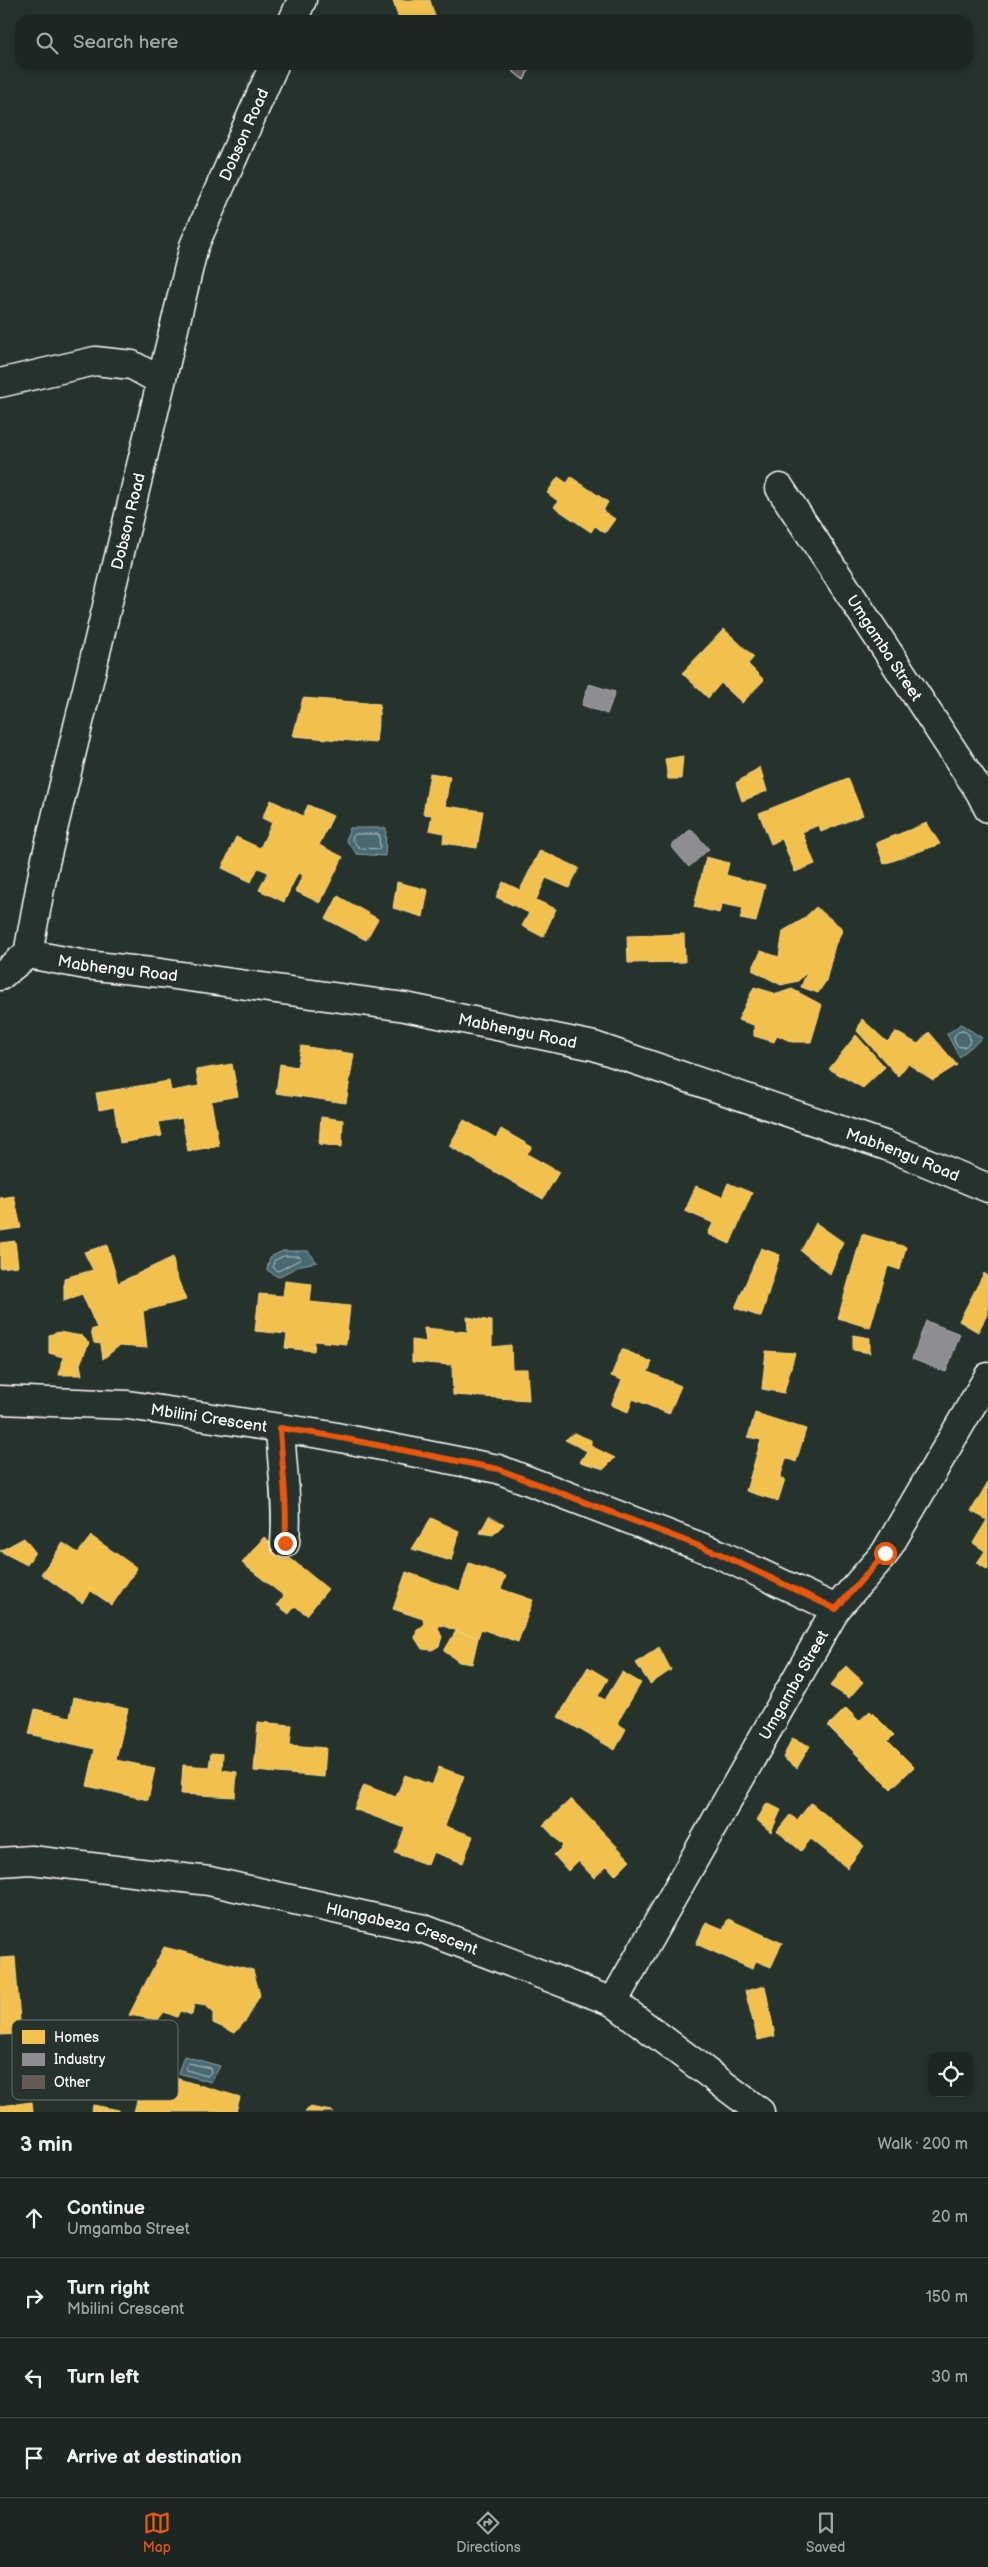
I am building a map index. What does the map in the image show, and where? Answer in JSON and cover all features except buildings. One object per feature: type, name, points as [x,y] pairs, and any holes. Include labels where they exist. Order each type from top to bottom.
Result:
[{"type":"street","points":[[295,15],[302,0]]},
{"type":"street","name":"Dobson Road","points":[[28,954],[44,867],[194,246],[272,70]]},
{"type":"street","points":[[0,383],[95,361],[132,365],[161,381]]},
{"type":"street","name":"Umgamba Street","points":[[780,488],[980,792],[988,808]]},
{"type":"street","points":[[0,976],[28,954]]},
{"type":"street","name":"Mabhengu Road","points":[[28,954],[86,965],[170,974],[405,1007],[594,1046],[887,1146],[988,1188]]},
{"type":"street","name":"Umgamba Street","points":[[613,2002],[836,1609],[885,1553],[988,1376]]},
{"type":"street","name":"Mbilini Crescent","points":[[0,1400],[128,1405],[326,1435],[498,1469],[720,1554],[836,1609]]},
{"type":"street","points":[[280,1428],[282,1480],[287,1517],[285,1543]]},
{"type":"street","name":"Hlangabeza Crescent","points":[[0,1862],[31,1860],[209,1881],[424,1930],[613,2002],[760,2112]]},
{"type":"water","points":[[350,828],[386,828],[385,856],[357,854],[346,840]]},
{"type":"water","points":[[961,1024],[982,1038],[959,1057],[947,1034]]},
{"type":"water","points":[[283,1251],[308,1251],[317,1262],[301,1265],[278,1277],[267,1270],[270,1257]]},
{"type":"water","points":[[184,2056],[220,2066],[211,2082],[178,2073]]},
{"type":"route","points":[[285,1543],[287,1517],[282,1480],[280,1428],[326,1435],[498,1469],[720,1554],[836,1609],[885,1553]]}]
